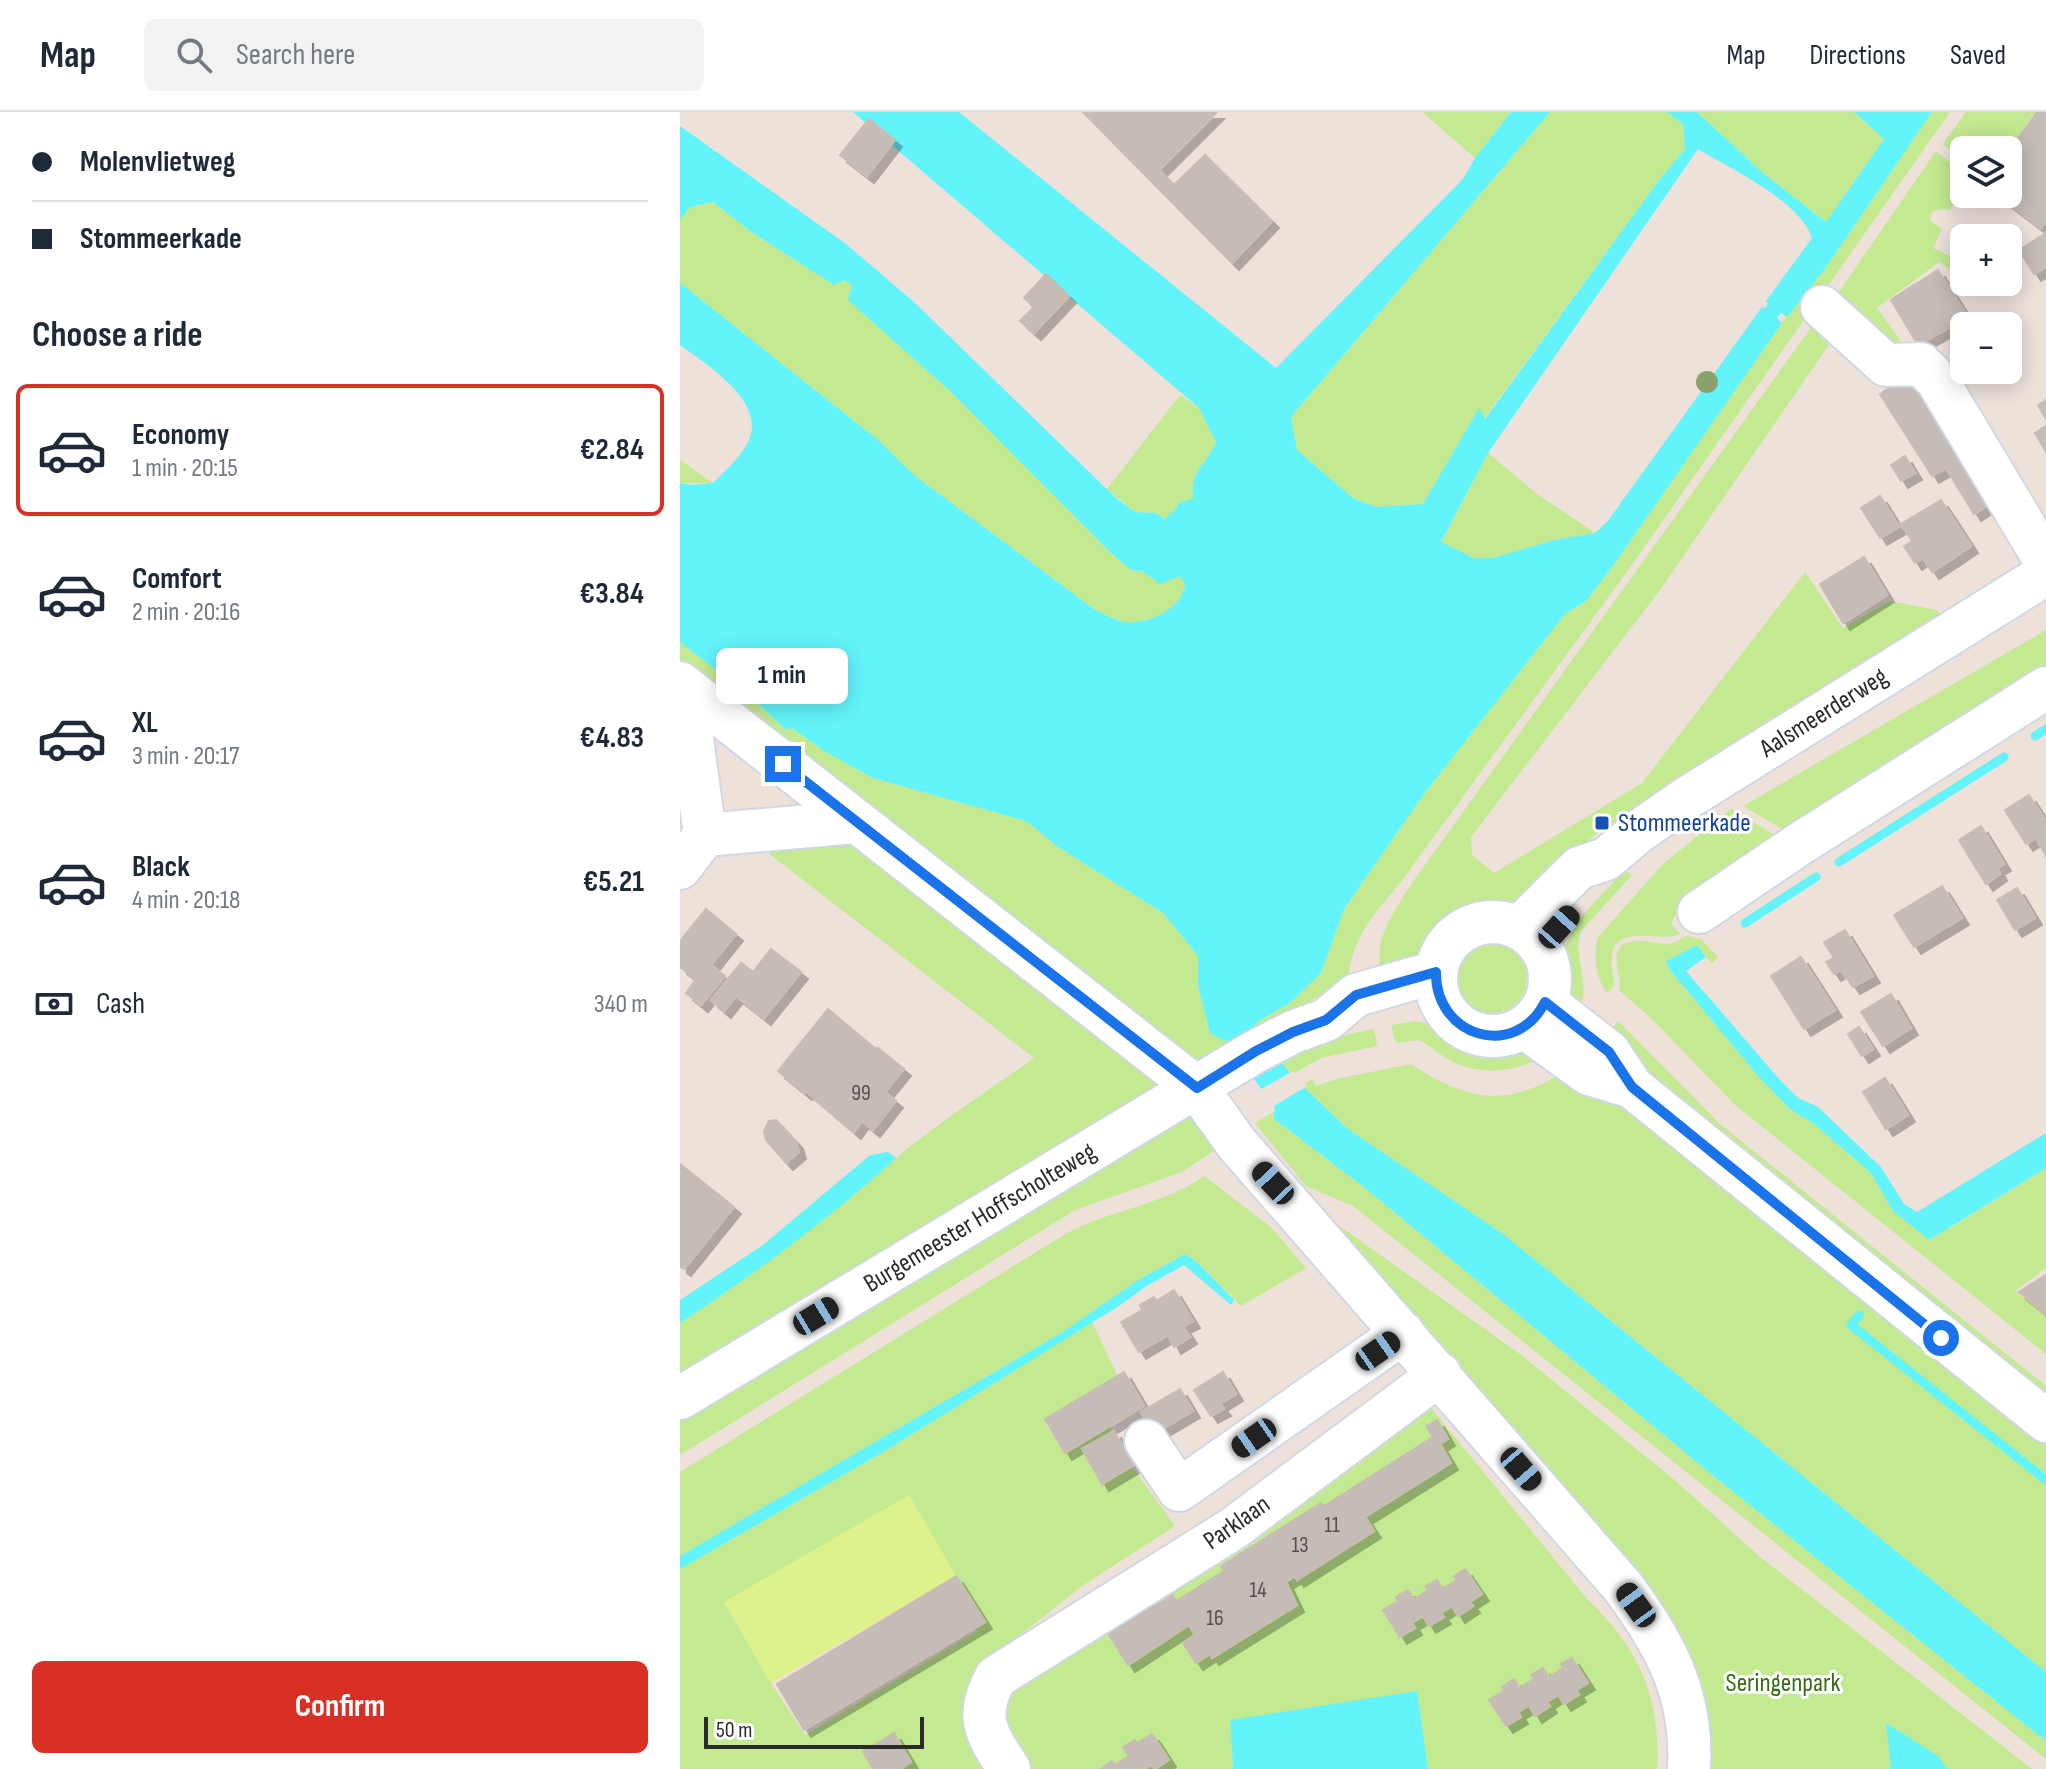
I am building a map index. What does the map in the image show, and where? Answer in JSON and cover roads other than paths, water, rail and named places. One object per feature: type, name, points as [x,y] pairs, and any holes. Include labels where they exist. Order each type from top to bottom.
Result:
[{"type":"street","points":[[1822,307],[1886,365],[1921,364],[1937,380],[2046,562]]},
{"type":"street","name":"Aalsmeerderweg","points":[[1530,938],[1596,887],[1606,859],[1638,832],[1687,798],[2046,574]]},
{"type":"street","points":[[683,685],[856,822],[1206,1082],[1237,1144],[1440,1374],[1623,1587],[1648,1622],[1672,1664],[1686,1712],[1689,1769]]},
{"type":"street","points":[[680,868],[705,835],[683,685]]},
{"type":"street","points":[[1699,912],[1798,845],[2046,688]]},
{"type":"street","points":[[705,835],[856,822]]},
{"type":"street","points":[[1489,922],[1505,923],[1530,938],[1551,974],[1535,1015],[1512,1033],[1485,1036],[1460,1026],[1439,989],[1440,957],[1448,943],[1473,925],[1489,922]]},
{"type":"street","points":[[1206,1082],[1309,1026],[1362,1020],[1439,989]]},
{"type":"street","points":[[1535,1015],[1589,1074],[1632,1087],[2046,1421]]},
{"type":"street","name":"Burgemeester Hoffscholteweg","points":[[680,1398],[1206,1082]]},
{"type":"street","points":[[1146,1441],[1179,1490],[1403,1333]]},
{"type":"street","name":"Parklaan","points":[[1009,1769],[991,1739],[982,1713],[986,1694],[996,1677],[1234,1528],[1440,1374]]},
{"type":"water","points":[[853,112],[959,112],[1276,368],[1463,179],[1475,158],[1511,112],[1550,112],[1291,417],[1297,450],[1353,498],[1376,507],[1423,504],[1479,408],[1485,419],[1659,180],[1685,149],[1683,124],[1667,112],[1697,112],[1763,173],[1826,222],[1884,139],[1854,112],[1932,112],[1824,270],[1787,317],[1781,313],[1777,318],[1782,323],[1610,570],[1586,601],[1565,614],[1424,794],[1344,909],[1321,973],[1291,1002],[1254,1024],[1291,1075],[1348,1129],[1503,1234],[2046,1672],[2046,1741],[1711,1474],[1365,1188],[1274,1119],[1273,1106],[1229,1043],[1210,1033],[1198,986],[1198,956],[1163,913],[1058,847],[1026,821],[873,778],[824,751],[792,728],[786,730],[750,696],[680,642],[680,483],[713,483],[742,452],[752,426],[749,411],[731,385],[680,345],[680,283],[877,439],[914,475],[1095,610],[1125,622],[1144,621],[1162,614],[1177,602],[1185,585],[1180,576],[1160,584],[1144,572],[1131,570],[1112,554],[950,391],[848,300],[852,286],[845,280],[834,285],[750,231],[713,202],[690,207],[680,220],[680,126],[846,244],[914,302],[1115,497],[1135,512],[1156,513],[1164,519],[1180,502],[1193,499],[1196,475],[1216,442],[1199,408]],"holes":[[[1698,149],[1779,199],[1794,211],[1812,238],[1766,301],[1766,308],[1762,307],[1607,522],[1595,533],[1554,540],[1493,558],[1474,558],[1441,542],[1488,453]]]},
{"type":"water","points":[[1697,945],[1706,957],[1686,971],[1780,1080],[1798,1098],[1818,1107],[1881,1167],[1904,1204],[1917,1212],[2046,1133],[2046,1168],[1929,1240],[1893,1211],[1871,1173],[1814,1124],[1790,1109],[1758,1076],[1669,969],[1666,961]]},
{"type":"water","points":[[888,1152],[896,1158],[845,1202],[764,1265],[680,1323],[680,1300],[763,1245],[870,1155]]},
{"type":"water","points":[[1185,1254],[1234,1300],[1231,1305],[1184,1265],[880,1454],[680,1569],[680,1556],[1061,1333],[1138,1280]]},
{"type":"water","points":[[1417,1691],[1428,1769],[1233,1769],[1230,1720]]},
{"type":"water","points":[[1886,1723],[1938,1756],[1947,1769],[1891,1769]]},
{"type":"waterway","points":[[2035,736],[2046,729]]},
{"type":"waterway","points":[[1839,862],[2004,757]]},
{"type":"waterway","points":[[1745,923],[1816,877]]},
{"type":"waterway","points":[[1859,1315],[1851,1325],[2046,1480]]},
{"type":"place","name":"Stommeerkade","points":[[1602,823]]},
{"type":"park label","name":"Seringenpark","points":[[1783,1683]]}]
